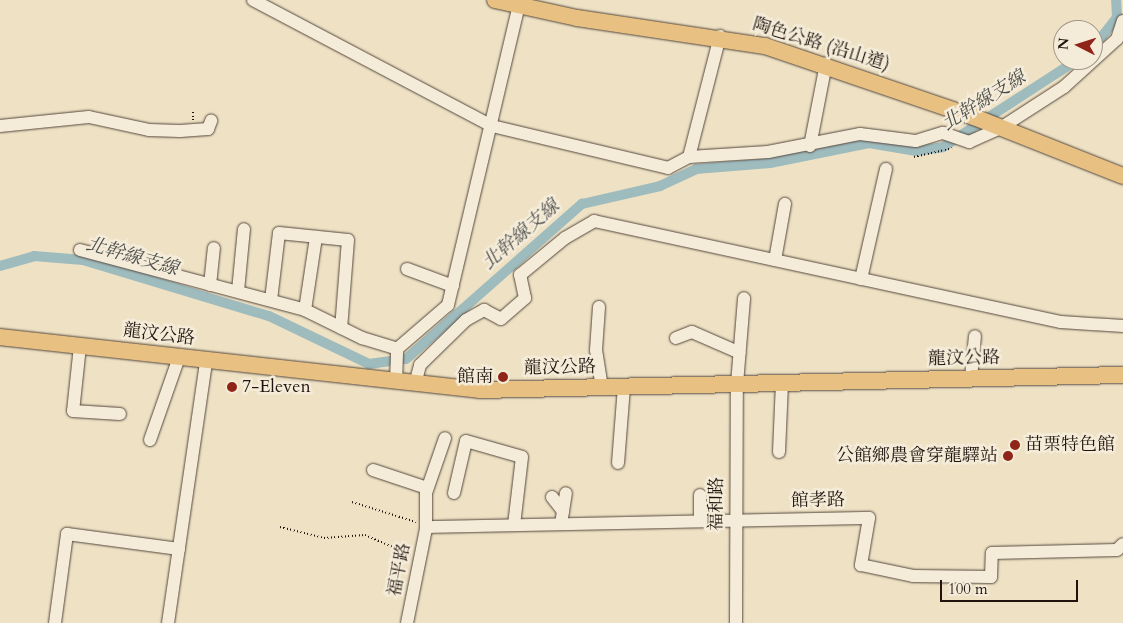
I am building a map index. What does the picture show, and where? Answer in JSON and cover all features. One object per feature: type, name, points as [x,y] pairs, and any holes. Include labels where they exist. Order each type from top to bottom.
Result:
[{"type":"main road","name":"陶色公路 (沿山道)","points":[[495,0],[720,36],[826,64],[974,117],[1123,176]]},
{"type":"main road","name":"龍汶公路","points":[[0,337],[480,390],[1123,375]]},
{"type":"street","points":[[253,0],[492,126],[668,168],[689,157],[810,146],[860,134],[916,141],[950,135],[968,142],[1002,128],[1064,87],[1120,40],[1123,21]]},
{"type":"street","points":[[396,382],[397,349],[448,305],[492,126],[519,3]]},
{"type":"street","points":[[689,157],[720,36]]},
{"type":"street","points":[[810,146],[826,64]]},
{"type":"street","points":[[0,126],[89,117],[149,130],[180,131],[208,128],[212,121]]},
{"type":"street","points":[[861,280],[886,169]]},
{"type":"street","points":[[775,260],[785,204]]},
{"type":"street","points":[[415,384],[420,365],[466,320],[484,310],[501,319],[525,298],[520,275],[594,221],[1061,322],[1123,326]]},
{"type":"street","points":[[238,291],[244,229]]},
{"type":"street","points":[[271,300],[279,233],[348,240],[341,328]]},
{"type":"street","points":[[305,310],[316,236]]},
{"type":"street","points":[[210,285],[214,248]]},
{"type":"street","points":[[80,250],[305,310],[341,328],[397,349]]},
{"type":"street","points":[[407,268],[453,286]]},
{"type":"street","name":"福和路","points":[[736,623],[734,520],[737,384],[744,298]]},
{"type":"street","points":[[599,307],[596,350],[602,388]]},
{"type":"street","points":[[676,338],[692,332],[740,353]]},
{"type":"street","points":[[971,378],[975,336]]},
{"type":"street","points":[[80,346],[72,411],[120,414]]},
{"type":"street","points":[[150,440],[179,357]]},
{"type":"street","points":[[168,623],[206,361]]},
{"type":"street","points":[[779,452],[782,383]]},
{"type":"street","points":[[618,463],[624,387]]},
{"type":"street","name":"福平路","points":[[407,623],[428,526],[427,488],[445,438]]},
{"type":"street","points":[[454,493],[466,440],[522,457],[514,525]]},
{"type":"street","points":[[373,470],[427,488]]},
{"type":"street","points":[[561,524],[566,492]]},
{"type":"street","points":[[700,495],[700,520]]},
{"type":"street","points":[[552,497],[563,511]]},
{"type":"street","name":"館孝路","points":[[428,526],[869,518],[861,565],[913,576],[991,577],[992,553],[1117,550],[1123,544]]},
{"type":"street","points":[[55,623],[67,534],[179,549]]},
{"type":"path","points":[[914,157],[968,142]]},
{"type":"path","points":[[352,502],[428,526]]},
{"type":"path","points":[[280,526],[324,538],[365,535],[420,559]]},
{"type":"waterway","name":"北幹線支線","points":[[1103,35],[1117,17],[1116,0]]},
{"type":"waterway","name":"北幹線支線","points":[[0,266],[34,256],[83,260],[269,316],[369,364],[406,359],[582,204],[660,186],[696,169],[770,163],[869,143],[916,151],[943,147],[1062,70]]},
{"type":"place","name":"館南","points":[[503,377]]},
{"type":"place","name":"7-Eleven","points":[[232,387]]},
{"type":"place","name":"苗栗特色館","points":[[1015,445]]},
{"type":"place","name":"公館鄉農會穿龍驛站","points":[[1008,456]]}]
